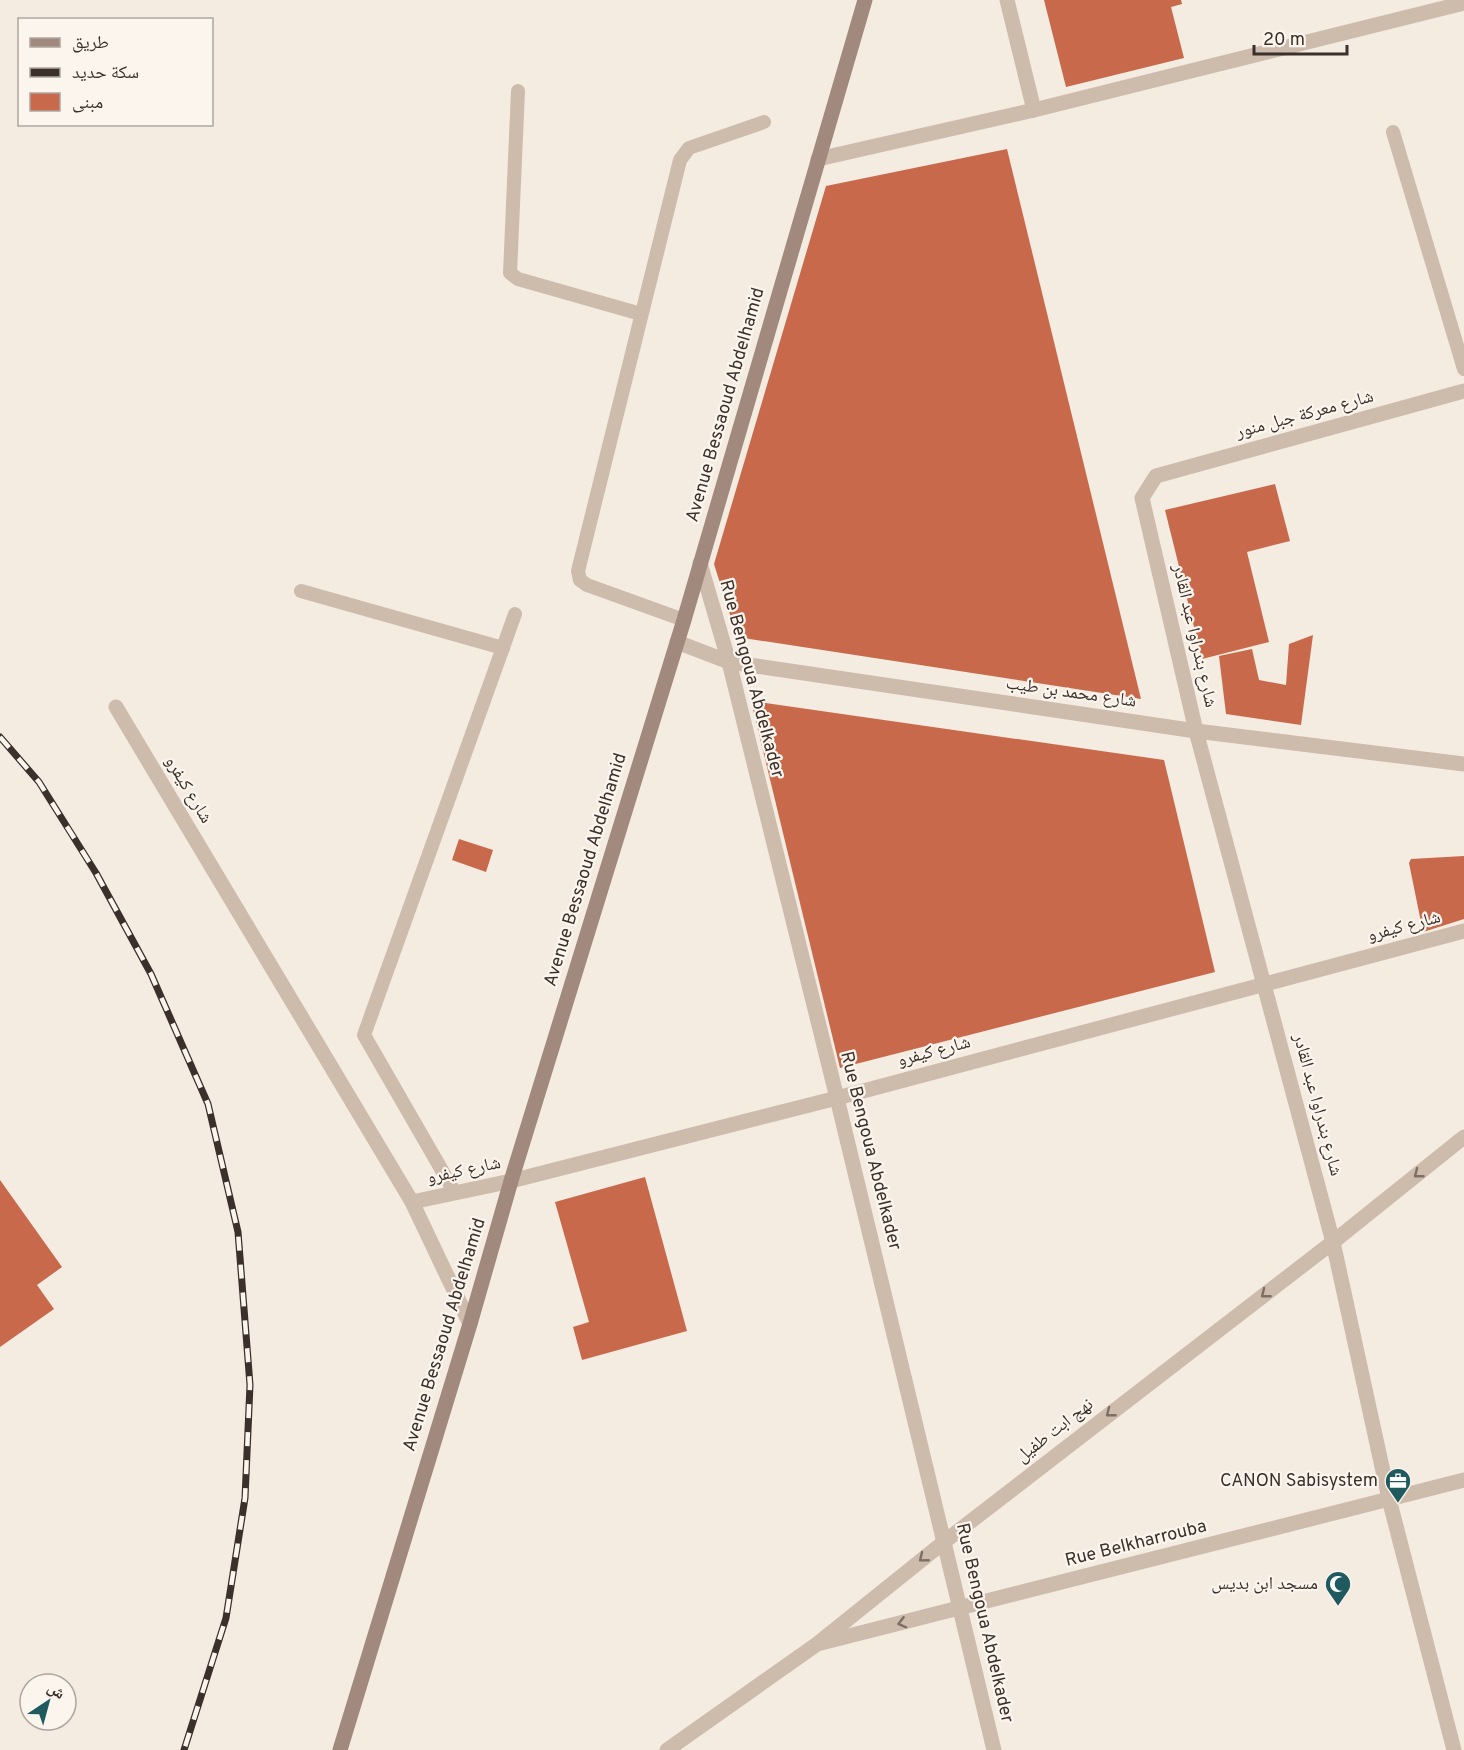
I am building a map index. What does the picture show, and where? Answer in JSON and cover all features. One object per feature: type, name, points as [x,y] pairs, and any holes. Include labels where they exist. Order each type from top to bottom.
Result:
[{"type":"main road","name":"Avenue Bessaoud Abdelhamid","points":[[340,1750],[470,1324],[511,1181],[684,620],[865,0]]},
{"type":"street","points":[[1006,0],[1034,111]]},
{"type":"street","points":[[818,159],[1034,111],[1464,3]]},
{"type":"street","name":"شارع معركة جبل منور","points":[[1156,476],[1464,391]]},
{"type":"street","name":"شارع بندراوا عبد القادر","points":[[1156,476],[1142,498],[1196,731],[1333,1242],[1389,1499],[1454,1750]]},
{"type":"street","name":"Rue Bengoua Abdelkader","points":[[700,563],[729,662],[837,1098],[994,1750]]},
{"type":"street","name":"شارع محمد بن طيب","points":[[677,642],[729,662],[1196,731],[1464,764]]},
{"type":"street","name":"شارع كيفرو","points":[[116,707],[412,1202],[470,1324]]},
{"type":"street","name":"شارع كيفرو","points":[[412,1202],[511,1181],[837,1098],[1464,931]]},
{"type":"street","name":"نهج ابت طفيل","points":[[667,1750],[817,1644],[944,1542],[1333,1242],[1464,1137]]},
{"type":"street","name":"Rue Belkharrouba","points":[[817,1644],[1464,1480]]},
{"type":"lane","points":[[518,91],[510,273],[518,279],[641,314]]},
{"type":"lane","points":[[684,620],[587,585],[580,580],[578,571],[680,160],[689,148],[764,122]]},
{"type":"lane","points":[[1393,132],[1464,369]]},
{"type":"lane","points":[[301,591],[503,648]]},
{"type":"lane","points":[[455,1193],[364,1035],[515,614]]},
{"type":"building","points":[[1044,0],[1181,0],[1182,4],[1171,7],[1184,58],[1066,87]]},
{"type":"building","points":[[1007,149],[1141,699],[737,637],[714,564],[826,186]]},
{"type":"building","points":[[1275,484],[1290,541],[1247,552],[1269,642],[1202,659],[1165,510]]},
{"type":"building","points":[[1313,635],[1301,725],[1226,714],[1219,656],[1252,649],[1259,680],[1286,685],[1289,644]]},
{"type":"building","points":[[751,701],[1164,760],[1215,972],[840,1068]]},
{"type":"building","points":[[459,839],[493,850],[486,872],[452,860]]},
{"type":"building","points":[[1464,856],[1464,919],[1423,932],[1409,863],[1411,859]]},
{"type":"building","points":[[645,1177],[687,1331],[582,1360],[573,1327],[589,1322],[555,1202]]},
{"type":"building","points":[[0,1180],[62,1267],[37,1285],[54,1309],[0,1347]]},
{"type":"railway","points":[[0,737],[39,782],[96,873],[151,974],[208,1104],[238,1232],[250,1385],[245,1498],[226,1618],[184,1750]]},
{"type":"place","name":"CANON Sabisystem","points":[[1398,1504]]},
{"type":"place","name":"مسجد ابن بديس","points":[[1338,1607]]}]
